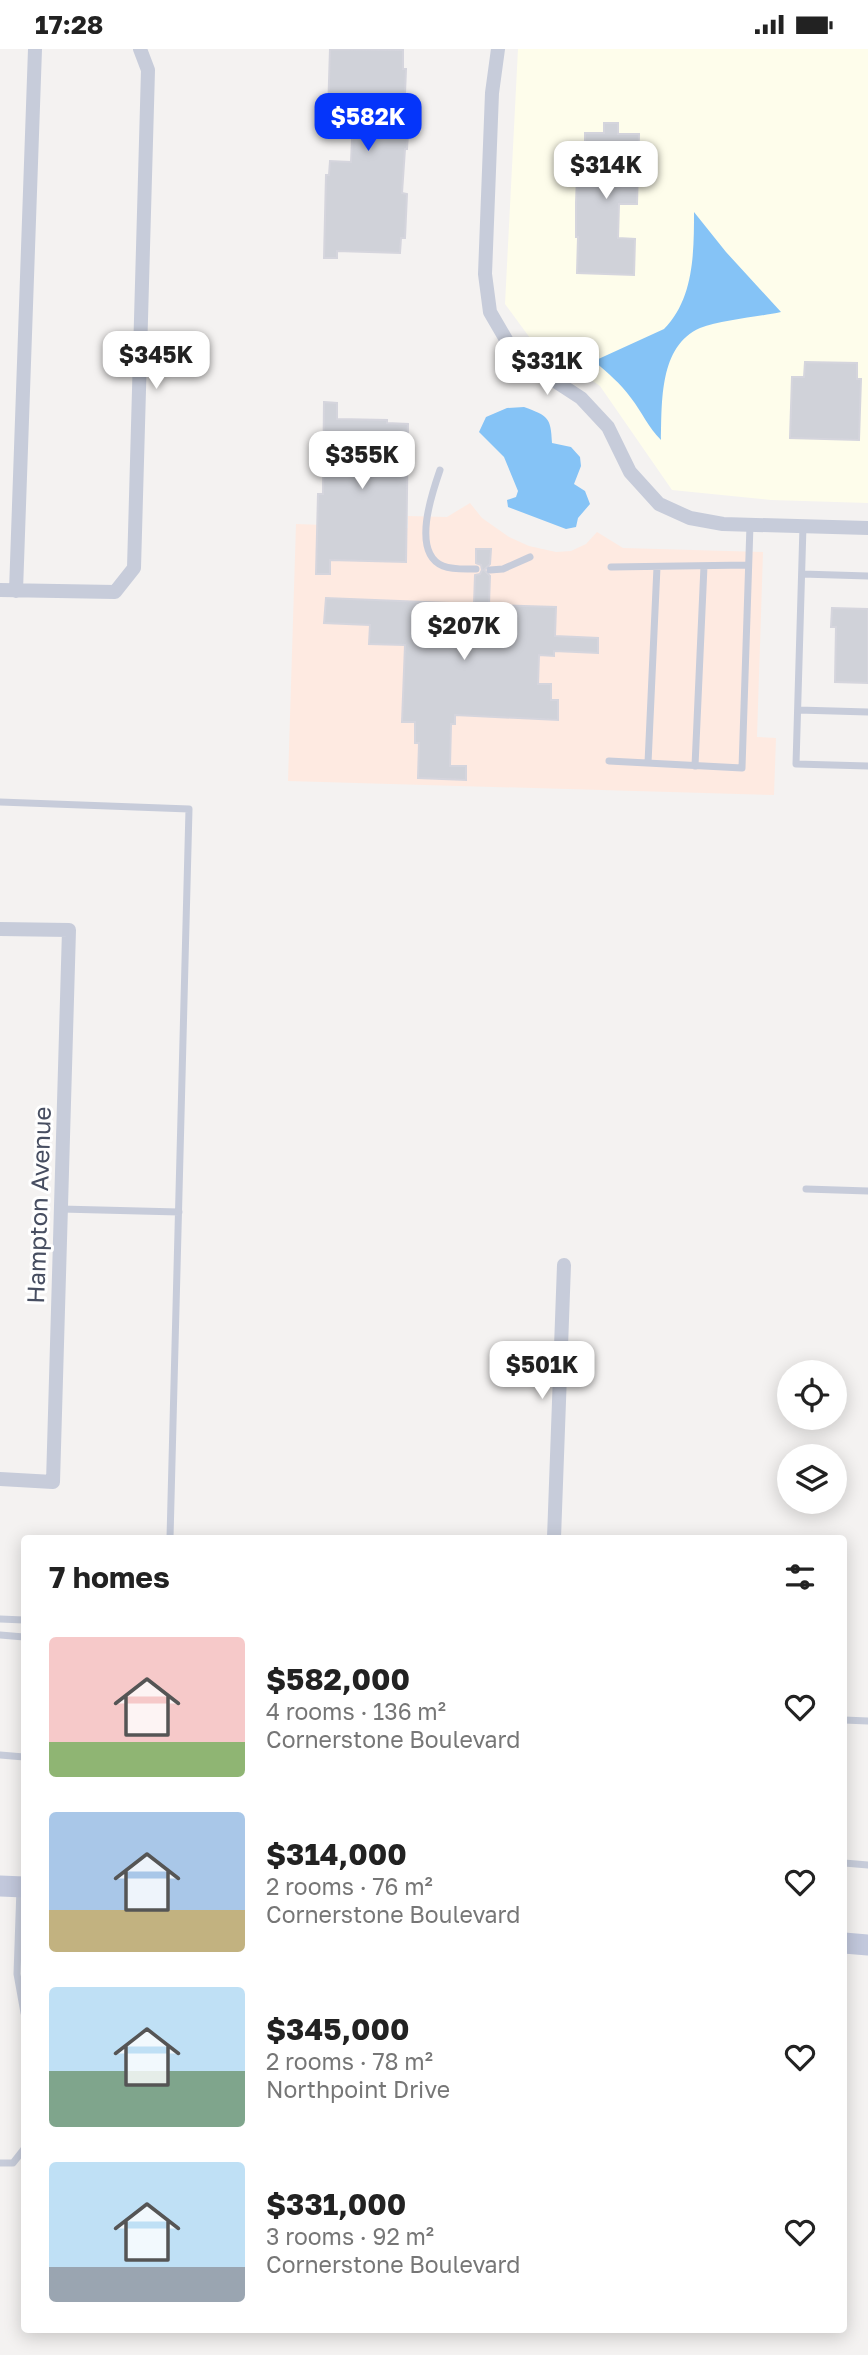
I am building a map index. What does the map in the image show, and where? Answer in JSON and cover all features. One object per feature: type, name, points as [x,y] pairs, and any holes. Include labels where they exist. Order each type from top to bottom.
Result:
[{"type":"main road","points":[[847,1944],[868,1945]]},
{"type":"street","points":[[16,591],[35,49]]},
{"type":"street","points":[[0,590],[115,593],[134,568],[148,70],[140,49]]},
{"type":"street","points":[[498,49],[492,93],[485,274],[490,312],[515,355],[580,398],[608,427],[630,472],[659,505],[690,518],[723,524],[868,528]]},
{"type":"street","name":"Hampton Avenue","points":[[0,929],[69,930],[53,1482],[0,1479]]},
{"type":"street","points":[[554,1535],[564,1265]]},
{"type":"lane","points":[[440,470],[429,501],[426,529],[428,551],[440,565],[455,569],[475,569]]},
{"type":"lane","points":[[609,761],[742,768],[750,524]]},
{"type":"lane","points":[[803,526],[796,764],[868,766]]},
{"type":"lane","points":[[490,569],[503,569],[530,557]]},
{"type":"lane","points":[[611,567],[748,565]]},
{"type":"lane","points":[[695,765],[704,566]]},
{"type":"lane","points":[[648,763],[657,567]]},
{"type":"lane","points":[[802,574],[868,576]]},
{"type":"lane","points":[[797,710],[868,712]]},
{"type":"lane","points":[[0,803],[189,809],[170,1535]]},
{"type":"lane","points":[[806,1189],[868,1191]]},
{"type":"lane","points":[[61,1209],[179,1212]]},
{"type":"lane","points":[[0,1619],[21,1621]]},
{"type":"lane","points":[[0,1636],[21,1637]]},
{"type":"lane","points":[[847,1720],[868,1721]]},
{"type":"lane","points":[[0,1755],[21,1757]]},
{"type":"lane","points":[[847,1863],[868,1864]]},
{"type":"lane","points":[[15,1887],[17,1974],[21,1996]]},
{"type":"lane","points":[[0,2163],[13,2163],[21,2153]]},
{"type":"shaded area","points":[[518,49],[868,49],[868,503],[771,500],[672,490],[600,386],[530,338],[505,304]]},
{"type":"shaded area","points":[[470,503],[482,518],[509,537],[529,546],[556,552],[571,551],[586,544],[597,532],[623,548],[763,552],[757,737],[776,738],[774,795],[288,781],[296,524],[408,528],[408,516],[447,517]]},
{"type":"water","points":[[694,212],[726,252],[781,312],[709,325],[687,336],[670,361],[666,377],[661,440],[627,393],[594,361],[664,329],[674,317],[687,289],[690,274]]},
{"type":"water","points":[[524,407],[547,419],[552,443],[571,447],[580,457],[581,466],[574,484],[585,491],[590,504],[578,518],[576,527],[566,529],[508,507],[507,500],[516,497],[518,491],[504,457],[479,432],[486,417],[507,408]]},
{"type":"building","points":[[330,49],[403,50],[403,69],[406,69],[404,119],[405,134],[408,134],[402,193],[407,194],[405,238],[401,238],[400,253],[337,251],[337,258],[324,258],[326,175],[329,175],[330,161],[351,162],[353,117],[328,113]]},
{"type":"building","points":[[604,123],[618,123],[618,134],[639,134],[637,204],[619,204],[618,238],[635,239],[634,275],[577,273],[578,148],[585,148],[585,133],[604,133]]},
{"type":"building","points":[[805,362],[857,363],[857,379],[861,379],[859,440],[790,438],[792,377],[804,377]]},
{"type":"building","points":[[324,402],[337,403],[337,419],[387,420],[387,423],[408,424],[406,562],[330,560],[330,574],[316,574],[318,494],[323,494]]},
{"type":"building","points":[[476,549],[491,549],[490,564],[484,570],[490,576],[489,605],[556,607],[555,636],[598,638],[598,653],[554,651],[554,656],[539,655],[538,684],[551,684],[551,700],[558,700],[558,720],[455,715],[455,724],[451,724],[450,766],[466,766],[466,780],[418,778],[419,743],[415,743],[415,722],[402,722],[405,645],[369,644],[370,625],[324,623],[326,598],[474,604],[475,575],[482,570],[481,565],[476,563]]},
{"type":"building","points":[[832,608],[868,609],[868,683],[835,682],[836,627],[831,627]]}]
